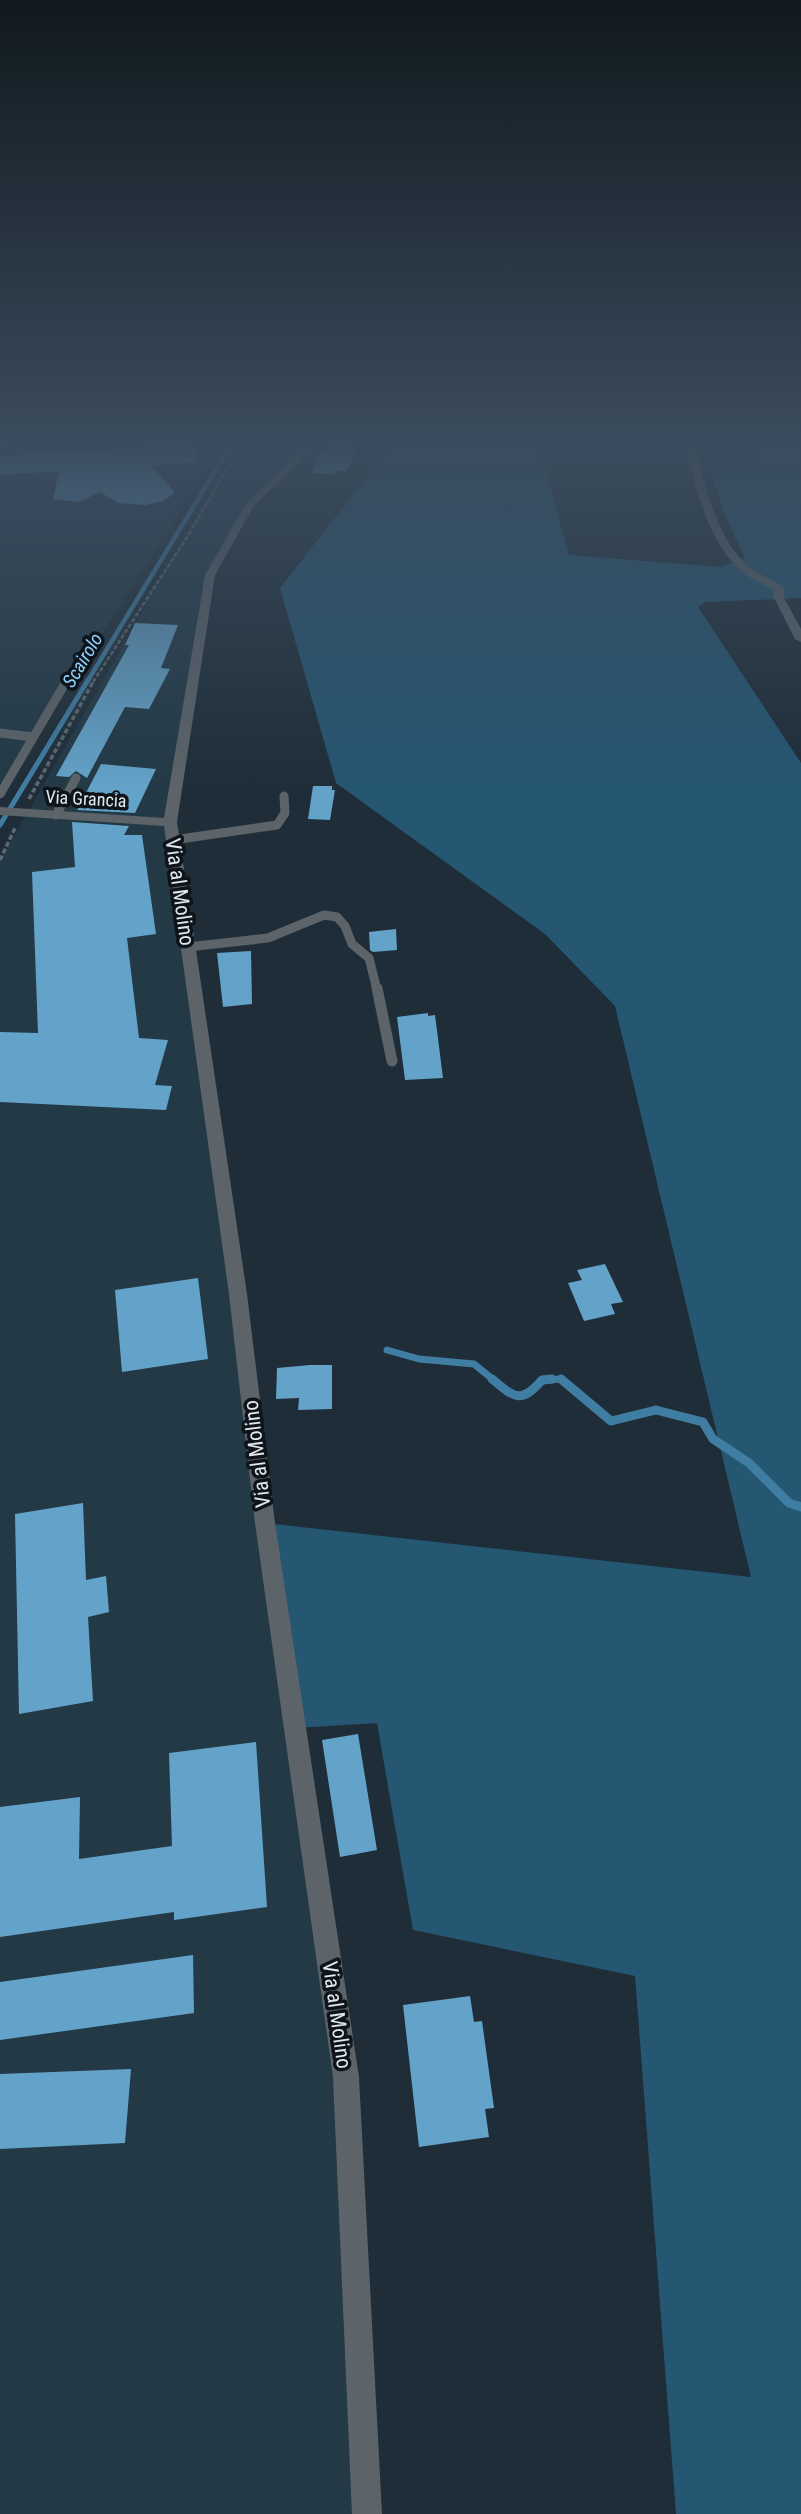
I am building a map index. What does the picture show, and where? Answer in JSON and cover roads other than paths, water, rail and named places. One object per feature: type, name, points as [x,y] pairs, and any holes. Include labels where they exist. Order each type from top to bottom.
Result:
[{"type":"street","name":"Via al Molino","points":[[220,557],[210,576],[171,831],[238,1294],[265,1523],[298,1728],[346,2077],[367,2514]]},
{"type":"street","points":[[733,557],[746,570],[780,589],[778,596],[801,639]]},
{"type":"street","name":"Via Grancia","points":[[0,811],[56,815],[171,831]]},
{"type":"lane","points":[[0,794],[69,677]]},
{"type":"lane","points":[[0,733],[33,737]]},
{"type":"lane","points":[[56,815],[76,778]]},
{"type":"lane","points":[[171,831],[276,825],[285,813],[284,796]]},
{"type":"lane","points":[[188,947],[268,938],[324,915],[337,917],[345,926],[352,944],[369,958],[392,1061]]},
{"type":"waterway","name":"Scairolo","points":[[87,682],[163,557]]},
{"type":"waterway","name":"Scairolo","points":[[0,825],[88,680]]},
{"type":"waterway","points":[[387,1350],[419,1359],[474,1364],[495,1381]]},
{"type":"waterway","points":[[492,1379],[518,1396],[529,1393],[541,1381]]},
{"type":"waterway","points":[[541,1381],[552,1379]]},
{"type":"waterway","points":[[561,1379],[611,1421],[656,1410],[703,1422],[713,1439],[749,1463],[789,1503],[801,1507]]},
{"type":"waterway","points":[[541,1381],[563,1381]]}]
